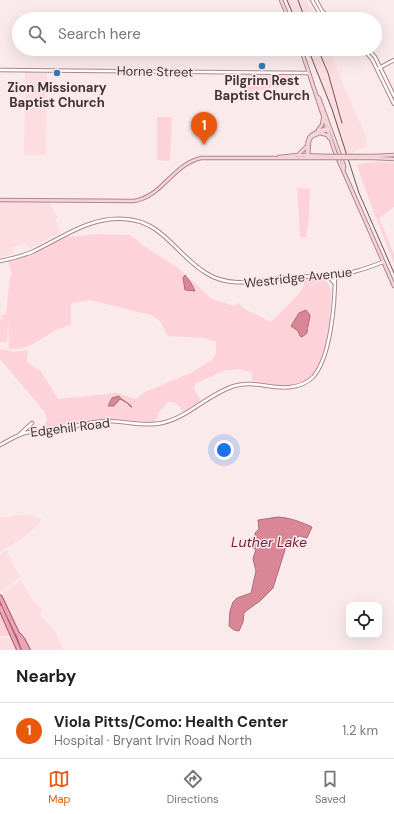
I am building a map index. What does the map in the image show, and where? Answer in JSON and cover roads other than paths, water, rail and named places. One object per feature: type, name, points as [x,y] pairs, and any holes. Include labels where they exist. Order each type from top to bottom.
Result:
[{"type":"main road","points":[[281,0],[286,12]]},
{"type":"main road","points":[[303,56],[318,97],[323,117],[344,166],[344,170]]},
{"type":"main road","points":[[318,97],[320,98],[328,128],[341,166],[394,286]]},
{"type":"main road","points":[[316,132],[322,125],[323,117]]},
{"type":"main road","points":[[308,157],[308,137],[316,132],[328,128]]},
{"type":"main road","points":[[298,155],[303,152],[311,137],[328,128]]},
{"type":"main road","points":[[320,132],[327,135],[334,147]]},
{"type":"main road","points":[[308,145],[311,151],[318,156]]},
{"type":"main road","points":[[0,200],[134,201],[153,194],[180,168],[195,160],[207,158],[279,157],[298,155],[308,157],[374,157],[394,155]]},
{"type":"main road","points":[[279,157],[282,159],[318,156],[331,157]]},
{"type":"main road","points":[[374,157],[393,159]]},
{"type":"main road","points":[[0,597],[0,605],[18,650]]},
{"type":"main road","points":[[0,597],[10,618]]},
{"type":"main road","points":[[0,605],[3,606],[28,650]]},
{"type":"main road","points":[[4,615],[14,631],[18,633],[24,650]]},
{"type":"street","points":[[319,12],[312,1],[316,0],[323,12]]},
{"type":"street","points":[[370,56],[394,97]]},
{"type":"street","points":[[374,56],[394,104]]},
{"type":"street","points":[[378,68],[394,60]]},
{"type":"street","name":"Horne Street","points":[[0,70],[309,73]]},
{"type":"street","points":[[390,95],[394,97]]},
{"type":"street","name":"Westridge Avenue","points":[[0,261],[32,252],[83,226],[108,220],[126,219],[138,221],[157,229],[200,269],[221,280],[245,283],[292,277],[327,276],[356,271],[383,262]]},
{"type":"street","name":"Edgehill Road","points":[[0,445],[20,434],[102,421],[144,425],[160,423],[186,414],[220,391],[236,386],[257,384],[289,388],[302,384],[314,376],[322,363],[334,307],[335,275]]},
{"type":"street","points":[[327,276],[332,279],[335,284]]},
{"type":"street","points":[[20,434],[32,423]]},
{"type":"water","points":[[185,275],[195,291],[185,290],[183,278]]},
{"type":"water","points":[[306,310],[310,317],[307,333],[302,337],[298,331],[291,326],[299,313]]},
{"type":"water","points":[[119,396],[125,402],[120,399],[114,406],[108,406],[112,398]]},
{"type":"water","name":"Luther Lake","points":[[278,517],[296,520],[312,527],[307,538],[300,536],[288,541],[285,544],[285,550],[273,588],[260,601],[244,613],[243,622],[239,631],[234,630],[229,626],[230,611],[233,602],[237,598],[251,593],[256,571],[253,559],[256,549],[246,546],[246,542],[255,537],[255,533],[259,529],[258,520]]},
{"type":"railway","points":[[287,0],[292,12]]},
{"type":"railway","points":[[298,0],[302,12]]},
{"type":"railway","points":[[311,56],[332,109],[359,193],[394,273]]},
{"type":"railway","points":[[321,56],[328,73],[342,123]]},
{"type":"place","name":"Pilgrim Rest Baptist Church","points":[[262,66]]},
{"type":"place","name":"Zion Missionary Baptist Church","points":[[57,73]]},
{"type":"place","name":"Viola Pitts/Como: Health Center","points":[[204,145]]}]
